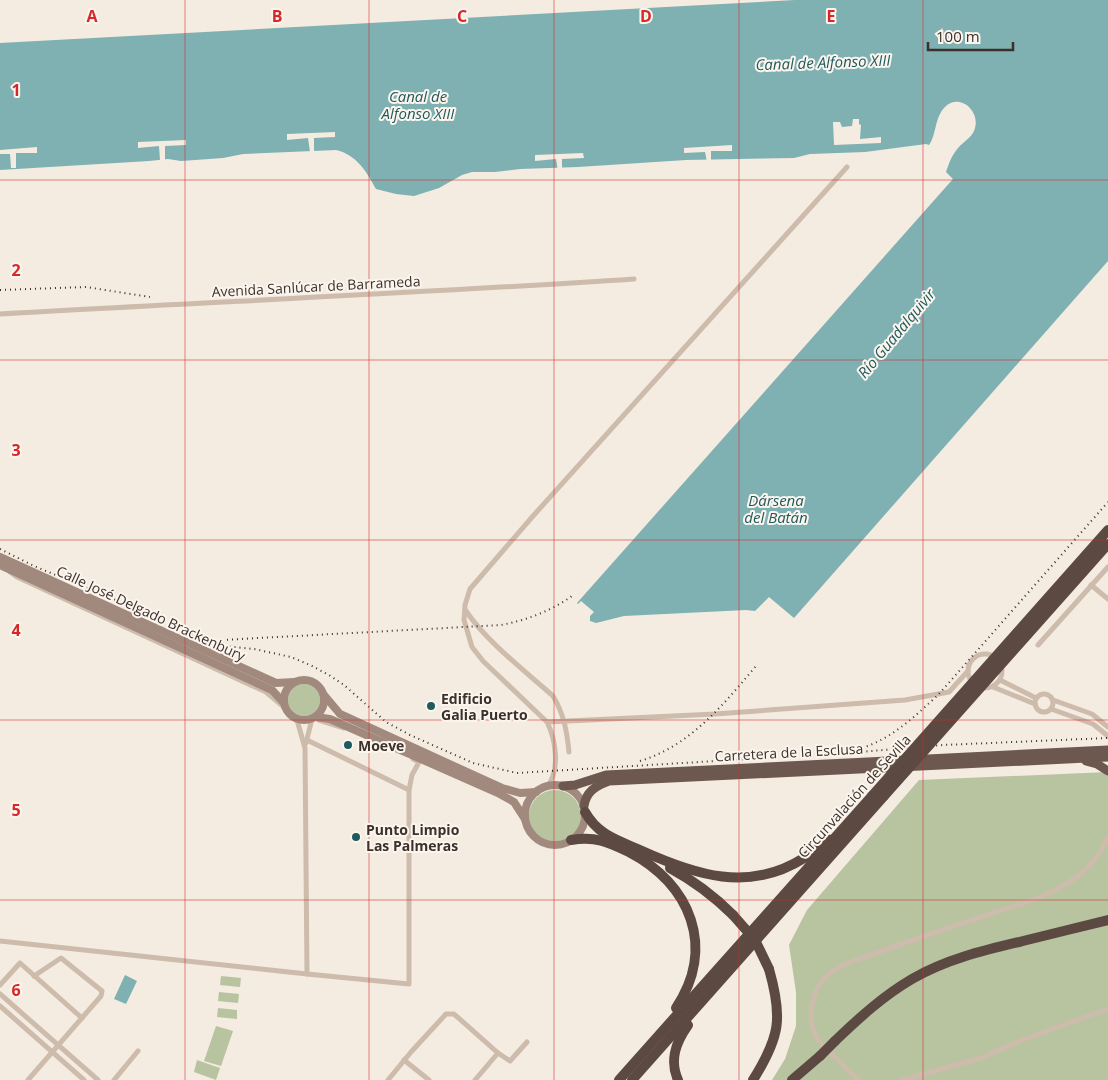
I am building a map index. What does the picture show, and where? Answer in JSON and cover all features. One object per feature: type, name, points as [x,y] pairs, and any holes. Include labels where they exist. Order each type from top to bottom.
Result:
[{"type":"highway","name":"Circunvalación de Sevilla","points":[[619,1080],[1108,530]]},
{"type":"highway","name":"Circunvalación de Sevilla","points":[[632,1080],[1108,544]]},
{"type":"highway","name":"Carretera de la Esclusa","points":[[584,809],[588,793],[595,787],[609,782],[1076,758],[1107,753]]},
{"type":"highway","name":"Carretera de la Esclusa","points":[[563,786],[575,785],[606,775],[1107,753]]},
{"type":"highway","points":[[1076,758],[1097,764],[1108,771]]},
{"type":"highway","points":[[584,809],[591,822],[603,833],[643,855],[700,873],[727,878],[752,877],[769,873],[804,858],[852,819]]},
{"type":"highway","points":[[571,840],[592,838],[607,841],[663,864],[709,892],[755,940],[769,969],[778,1007],[777,1028],[771,1049],[753,1079]]},
{"type":"highway","points":[[643,855],[676,889],[686,906],[693,926],[696,946],[693,974],[688,990],[657,1037]]},
{"type":"highway","points":[[792,1080],[862,1016],[888,995],[938,966],[989,949],[1108,920]]},
{"type":"highway","points":[[678,1080],[673,1064],[675,1048],[683,1032],[711,991]]},
{"type":"main road","name":"Calle José Delgado Brackenbury","points":[[0,557],[276,683],[294,682]]},
{"type":"main road","name":"Calle José Delgado Brackenbury","points":[[2,566],[272,690],[284,706]]},
{"type":"main road","points":[[526,819],[528,801],[536,792],[548,786],[563,786],[575,793],[584,809],[584,822],[581,830],[571,840],[560,844],[542,842],[533,835],[526,819],[514,802],[498,792],[330,719],[297,720],[290,716],[284,706],[286,691],[294,682],[311,681],[318,685],[340,714],[502,788],[520,793],[536,792]]},
{"type":"main road","points":[[314,719],[324,706],[324,695]]},
{"type":"street","points":[[548,786],[553,779],[555,770],[553,735],[547,722],[476,655],[465,627],[467,596],[476,582],[847,167]]},
{"type":"street","name":"Avenida Sanlúcar de Barrameda","points":[[0,314],[261,299],[362,296],[634,279]]},
{"type":"street","points":[[1038,645],[1108,567]]},
{"type":"street","points":[[1092,585],[1108,599]]},
{"type":"street","points":[[466,611],[474,624],[553,696],[564,720],[569,752]]},
{"type":"street","points":[[547,722],[715,714],[905,700],[949,692],[968,671],[971,661],[975,657],[985,654],[991,654],[1000,662],[1002,675],[993,687]]},
{"type":"street","points":[[968,671],[971,681],[978,687],[993,687],[1036,701]]},
{"type":"street","points":[[1000,680],[1036,701]]},
{"type":"street","points":[[1036,701],[1044,694],[1050,696],[1053,700],[1092,714],[1108,727]]},
{"type":"street","points":[[1036,701],[1037,710],[1042,713],[1048,712],[1051,709],[1053,700]]},
{"type":"street","points":[[1051,709],[1093,724],[1108,736]]},
{"type":"street","points":[[307,974],[305,748],[314,719],[345,729],[419,762],[467,778]]},
{"type":"street","points":[[297,720],[305,748]]},
{"type":"street","points":[[307,740],[410,790]]},
{"type":"street","points":[[0,940],[409,984],[410,790],[412,775],[419,762]]},
{"type":"street","points":[[860,1080],[822,1045],[814,1030],[811,1020],[812,1009],[814,998],[823,979],[839,966],[1027,901],[1060,887],[1087,868],[1098,855],[1108,837]]},
{"type":"street","points":[[28,1080],[102,996],[102,991],[61,958],[34,976]]},
{"type":"street","points":[[0,985],[20,963],[82,1018]]},
{"type":"street","points":[[0,994],[98,1080]]},
{"type":"street","points":[[0,1006],[84,1080]]},
{"type":"street","points":[[902,1080],[981,1058],[1022,1040],[1108,1009]]},
{"type":"street","points":[[388,1080],[446,1014],[454,1014],[510,1062],[527,1042]]},
{"type":"street","points":[[114,1080],[138,1051]]},
{"type":"street","points":[[475,1080],[498,1053]]},
{"type":"street","points":[[404,1060],[429,1080]]},
{"type":"green space","points":[[304,684],[310,685],[315,689],[319,694],[319,706],[315,711],[310,715],[304,716],[298,715],[293,711],[289,706],[288,700],[289,694],[293,689],[298,685]]},
{"type":"green space","points":[[1108,772],[1108,1080],[772,1080],[785,1059],[796,1026],[796,992],[789,945],[807,910],[919,780]]},
{"type":"green space","points":[[555,790],[565,792],[573,798],[579,806],[581,816],[579,826],[573,834],[565,840],[555,842],[545,840],[537,834],[531,826],[529,816],[531,806],[537,798],[545,792]]},
{"type":"green space","points":[[221,976],[241,978],[240,987],[220,985]]},
{"type":"green space","points":[[219,992],[239,994],[238,1003],[218,1001]]},
{"type":"green space","points":[[218,1008],[237,1010],[237,1019],[217,1017]]},
{"type":"green space","points":[[216,1026],[233,1031],[221,1066],[204,1061]]},
{"type":"green space","points":[[197,1060],[220,1068],[216,1080],[194,1072]]},
{"type":"water","name":"Canal de Alfonso XIII","points":[[795,0],[1108,0],[1108,261],[794,618],[769,597],[755,611],[624,616],[596,623],[590,621],[590,616],[594,612],[581,601],[577,603],[953,179],[946,172],[952,156],[974,131],[976,121],[971,110],[962,103],[951,103],[941,111],[929,145],[865,152],[810,154],[794,158],[686,160],[472,172],[462,175],[439,188],[414,196],[376,189],[355,160],[336,150],[243,154],[223,158],[181,161],[168,159],[0,170],[0,43]]},
{"type":"water","points":[[125,975],[137,981],[126,1004],[114,999]]},
{"type":"pier","points":[[853,119],[859,119],[859,124],[861,125],[860,139],[881,137],[881,143],[834,145],[833,122],[840,122],[842,127],[852,126]]},
{"type":"pier","points":[[335,132],[335,137],[314,138],[314,152],[310,152],[308,138],[287,140],[287,134]]},
{"type":"pier","points":[[186,140],[186,145],[165,146],[165,160],[160,160],[159,146],[138,148],[138,142]]},
{"type":"pier","points":[[732,145],[732,151],[711,151],[711,162],[707,162],[705,152],[684,153],[684,148]]},
{"type":"pier","points":[[37,147],[37,153],[16,153],[16,168],[11,168],[10,154],[0,154],[0,150]]},
{"type":"pier","points":[[583,153],[584,158],[562,159],[562,170],[558,171],[556,159],[535,161],[535,155]]},
{"type":"railway","points":[[0,290],[86,287],[150,297]]},
{"type":"railway","points":[[862,748],[894,732],[938,695],[1108,502]]},
{"type":"railway","points":[[0,549],[34,566],[140,610],[187,634],[224,646],[254,649],[291,657],[310,665],[344,685],[386,722],[410,735],[473,763],[517,773],[848,753],[943,745],[1108,738]]},
{"type":"railway","points":[[222,640],[501,625],[538,614],[572,596]]},
{"type":"railway","points":[[640,761],[658,754],[690,735],[718,709],[756,666]]},
{"type":"place","name":"Edificio Galia Puerto","points":[[431,706]]},
{"type":"place","name":"Moeve","points":[[348,745]]},
{"type":"place","name":"Punto Limpio Las Palmeras","points":[[356,837]]},
{"type":"water label","name":"Río Guadalquivir","points":[[896,333]]},
{"type":"water label","name":"Dársena del Batán","points":[[776,508]]}]
